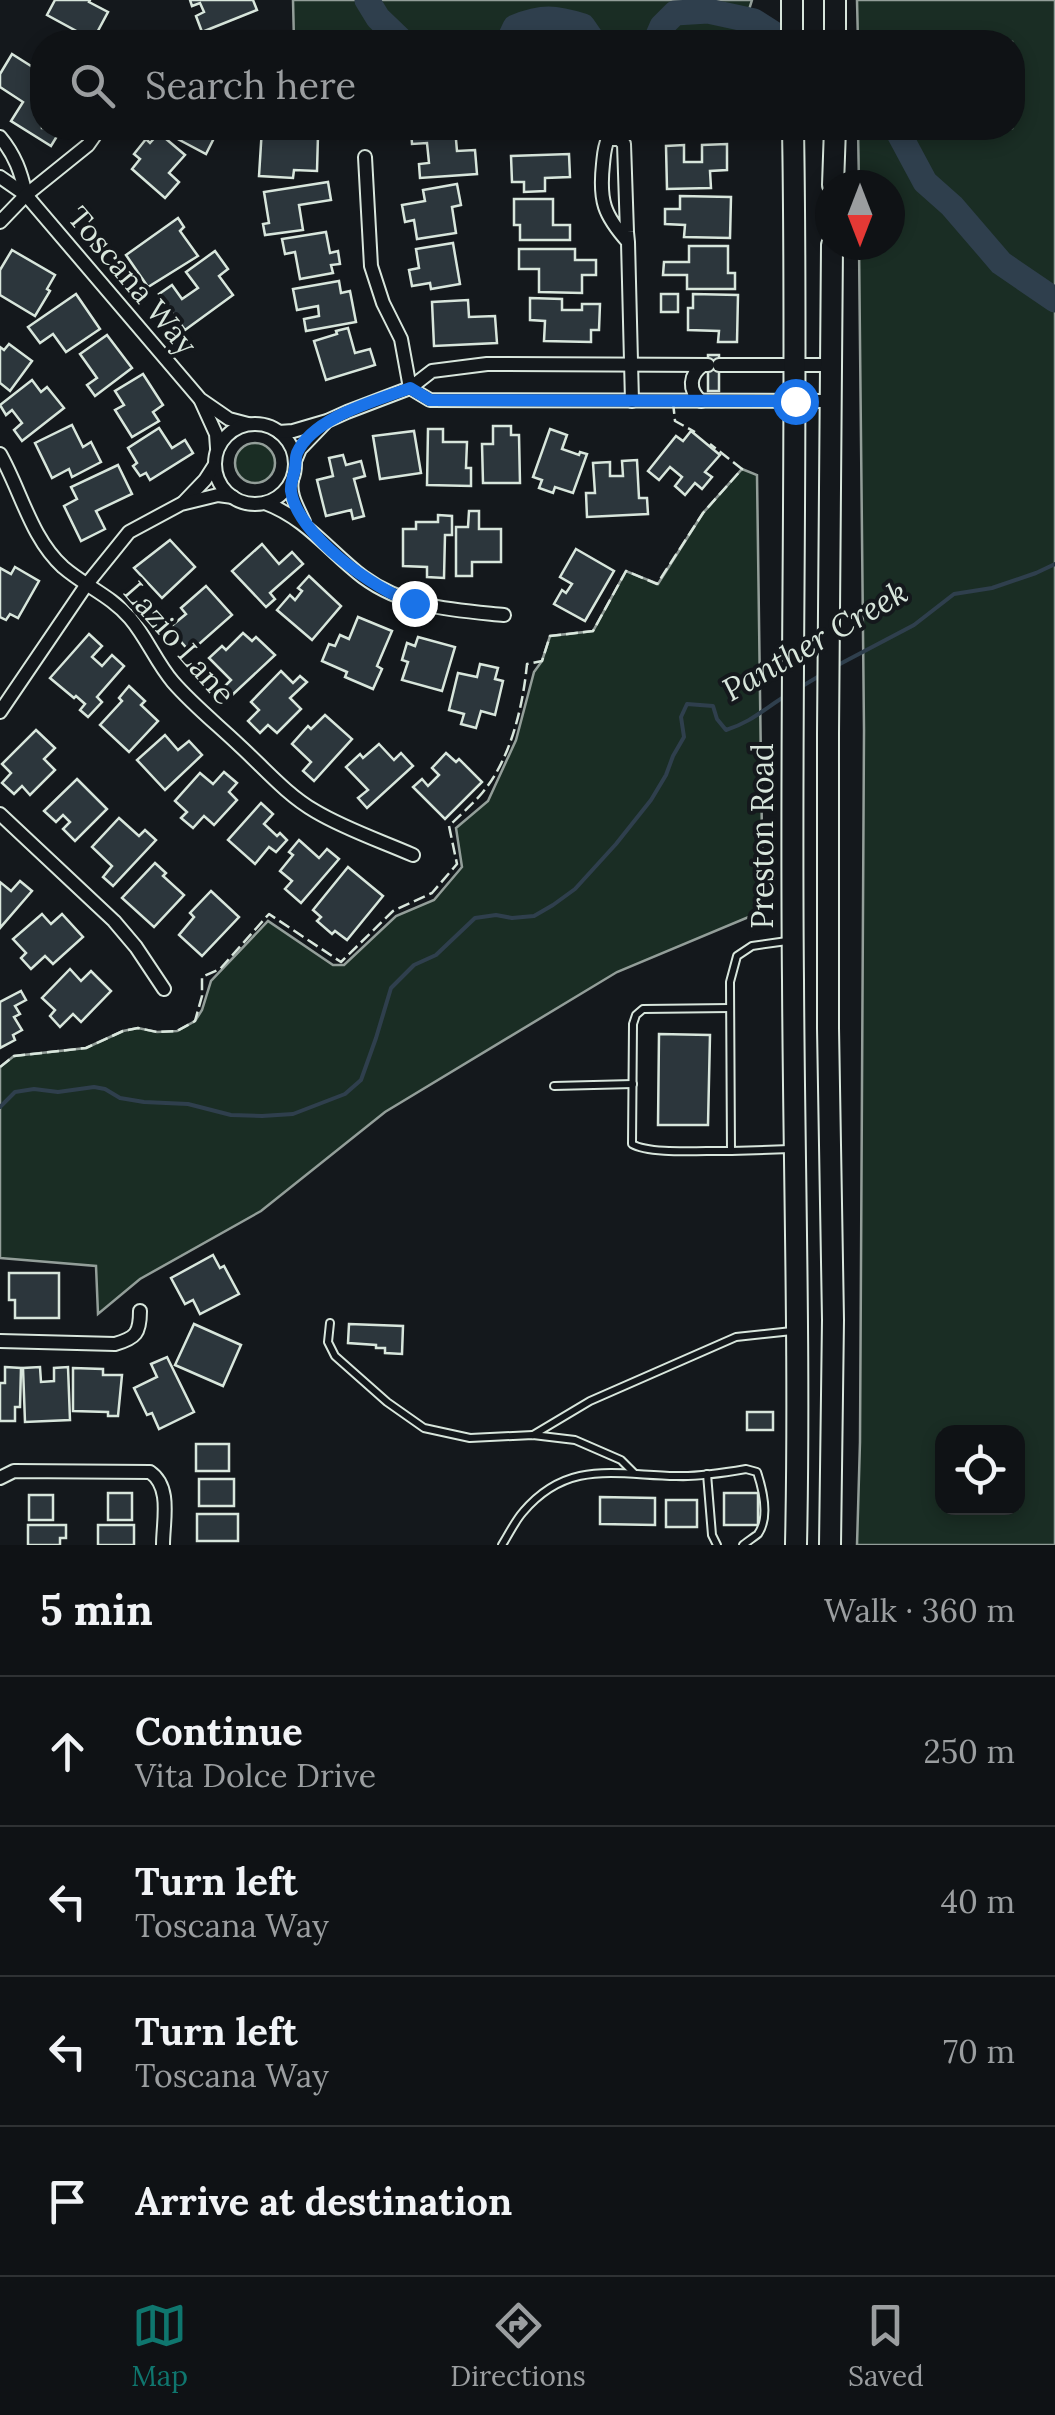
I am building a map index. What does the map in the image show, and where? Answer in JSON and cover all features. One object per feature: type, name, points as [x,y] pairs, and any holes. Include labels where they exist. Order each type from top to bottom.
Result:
[{"type":"main road","points":[[792,0],[792,30]]},
{"type":"main road","points":[[834,0],[834,30]]},
{"type":"main road","name":"Preston Road","points":[[793,140],[793,940],[799,1330],[796,1545]]},
{"type":"main road","points":[[834,170],[835,140]]},
{"type":"main road","points":[[830,1545],[833,1320],[828,733],[832,260]]},
{"type":"main road","points":[[795,1148],[830,1148]]},
{"type":"street","name":"Toscana Way","points":[[0,138],[20,170],[26,195]]},
{"type":"street","points":[[0,222],[92,140]]},
{"type":"street","points":[[608,140],[604,146],[602,204],[612,224],[628,242]]},
{"type":"street","points":[[621,140],[624,144],[632,401]]},
{"type":"street","points":[[366,157],[370,266],[400,338],[410,388],[430,400],[830,401]]},
{"type":"street","name":"Toscana Way","points":[[0,177],[26,195],[200,399],[229,419],[248,424]]},
{"type":"street","points":[[279,432],[327,421],[410,388],[432,371],[487,364],[830,365]]},
{"type":"street","points":[[701,401],[691,382],[694,372],[710,365]]},
{"type":"street","name":"Toscana Way","points":[[200,399],[216,434],[215,459]]},
{"type":"street","points":[[305,524],[290,487],[295,461],[300,448],[327,421]]},
{"type":"street","points":[[181,504],[205,480],[224,438],[234,429],[248,424],[270,426],[290,445],[295,461]]},
{"type":"street","name":"Lazio Lane","points":[[0,454],[48,548],[63,566],[120,608],[138,627],[177,686],[294,796],[325,817],[414,854]]},
{"type":"street","points":[[215,459],[218,480],[233,497]]},
{"type":"street","points":[[0,712],[88,584],[129,532],[181,504],[218,495],[246,503],[266,502],[279,496],[292,480]]},
{"type":"street","points":[[266,502],[305,524],[358,573],[396,596],[431,607],[504,615]]},
{"type":"street","points":[[0,814],[120,927],[164,990]]},
{"type":"street","points":[[0,1342],[115,1344],[132,1339],[140,1326],[140,1311]]},
{"type":"street","points":[[0,1477],[14,1471],[145,1470],[158,1478],[164,1488],[163,1545]]},
{"type":"lane","points":[[731,1151],[730,982],[737,956],[752,946],[793,940]]},
{"type":"lane","points":[[730,1008],[643,1010],[636,1015],[632,1144],[651,1150],[795,1148]]},
{"type":"lane","points":[[554,1086],[632,1084]]},
{"type":"lane","points":[[330,1323],[328,1342],[335,1356],[387,1402],[424,1428],[470,1438],[533,1435],[575,1440],[622,1460],[634,1473]]},
{"type":"lane","points":[[533,1435],[590,1400],[736,1337],[799,1330]]},
{"type":"lane","points":[[502,1545],[522,1513],[548,1489],[581,1474],[678,1476],[746,1470],[757,1472],[764,1492],[758,1534],[743,1545]]},
{"type":"lane","points":[[707,1474],[712,1535],[717,1545]]},
{"type":"green space","points":[[293,0],[752,0],[743,30],[294,30]]},
{"type":"green space","points":[[857,0],[1055,0],[1055,1545],[857,1545],[864,730],[859,260],[905,260],[905,170],[859,170],[858,140],[1025,140],[1025,30],[858,30]]},
{"type":"green space","points":[[255,443],[269,449],[275,463],[269,477],[255,483],[241,477],[235,463],[241,449]]},
{"type":"green space","points":[[742,469],[757,475],[763,911],[617,972],[385,1112],[261,1211],[140,1279],[98,1314],[96,1266],[0,1258],[0,1067],[14,1056],[86,1048],[123,1031],[177,1031],[195,1021],[211,981],[268,921],[333,965],[344,965],[396,916],[434,900],[462,867],[456,828],[488,801],[516,740],[534,672],[550,636],[593,631],[626,571],[658,584],[703,513]]},
{"type":"building","points":[[55,0],[90,0],[108,12],[98,30],[75,30],[47,15]]},
{"type":"building","points":[[190,0],[253,0],[257,10],[201,30],[196,16],[204,12],[200,3],[192,6]]},
{"type":"building","points":[[12,54],[30,65],[30,133],[11,121],[23,102],[0,87],[0,74]]},
{"type":"building","points":[[145,140],[167,140],[185,155],[169,173],[179,182],[165,198],[132,169],[140,159],[134,154]]},
{"type":"building","points":[[180,140],[213,140],[206,154]]},
{"type":"building","points":[[261,140],[318,140],[317,171],[294,170],[293,178],[259,176]]},
{"type":"building","points":[[412,140],[456,140],[457,151],[475,150],[477,174],[420,178],[419,164],[429,163],[427,143],[412,144]]},
{"type":"building","points":[[727,144],[727,170],[710,171],[711,188],[667,189],[666,146],[684,145],[684,162],[702,162],[702,145]]},
{"type":"building","points":[[569,154],[570,177],[545,178],[545,191],[524,192],[524,182],[512,182],[511,156]]},
{"type":"building","points":[[328,182],[331,200],[299,205],[303,230],[265,235],[263,224],[269,223],[264,192]]},
{"type":"building","points":[[457,184],[461,205],[452,207],[456,233],[417,239],[414,220],[405,222],[402,205],[425,201],[423,190]]},
{"type":"building","points":[[680,196],[731,197],[730,238],[684,237],[685,225],[665,224],[665,209],[680,209]]},
{"type":"building","points":[[514,199],[553,199],[553,225],[570,225],[570,240],[520,240],[520,225],[514,225]]},
{"type":"building","points":[[178,218],[184,227],[180,231],[198,256],[148,287],[126,255]]},
{"type":"building","points":[[326,232],[330,253],[338,251],[340,264],[331,265],[333,273],[300,279],[295,252],[285,254],[282,239]]},
{"type":"building","points":[[453,243],[460,284],[431,289],[430,283],[412,286],[409,270],[419,268],[416,249]]},
{"type":"building","points":[[689,246],[728,246],[728,273],[735,273],[735,289],[687,289],[687,275],[663,275],[664,262],[689,262]]},
{"type":"building","points":[[519,249],[575,249],[575,260],[596,260],[596,275],[582,275],[582,293],[539,292],[539,269],[519,269]]},
{"type":"building","points":[[12,250],[55,275],[35,316],[0,295],[0,270]]},
{"type":"building","points":[[215,251],[228,269],[219,276],[233,295],[185,330],[159,294],[172,285],[182,299],[198,288],[186,272]]},
{"type":"building","points":[[339,281],[341,293],[350,291],[356,322],[306,331],[304,319],[319,316],[318,306],[297,310],[293,289]]},
{"type":"building","points":[[76,294],[100,329],[66,352],[53,334],[40,343],[28,327]]},
{"type":"building","points":[[661,294],[678,294],[678,312],[661,312]]},
{"type":"building","points":[[693,294],[738,295],[737,342],[718,342],[719,331],[688,330],[688,308],[693,308]]},
{"type":"building","points":[[530,298],[562,299],[562,310],[582,310],[582,304],[600,304],[599,330],[591,330],[591,342],[544,341],[545,321],[530,320]]},
{"type":"building","points":[[468,300],[469,317],[495,316],[497,343],[434,346],[432,302]]},
{"type":"building","points":[[348,328],[355,353],[370,349],[375,365],[326,380],[314,341]]},
{"type":"building","points":[[107,335],[132,368],[95,396],[87,385],[97,378],[80,354]]},
{"type":"building","points":[[9,344],[32,361],[10,391],[0,383],[0,347],[4,350]]},
{"type":"building","points":[[708,355],[719,355],[719,391],[708,391]]},
{"type":"building","points":[[143,374],[163,405],[153,412],[159,421],[132,437],[115,410],[124,405],[115,391]]},
{"type":"building","points":[[32,380],[41,392],[47,387],[64,408],[22,441],[14,430],[22,423],[12,410],[6,415],[0,405]]},
{"type":"building","points":[[72,425],[83,447],[91,442],[101,462],[72,477],[69,469],[52,478],[35,443]]},
{"type":"building","points":[[493,426],[511,426],[511,435],[519,435],[520,483],[483,483],[482,444],[493,444]]},
{"type":"building","points":[[159,428],[172,448],[185,440],[193,453],[150,480],[146,473],[140,476],[133,466],[137,463],[128,448]]},
{"type":"building","points":[[428,429],[443,429],[443,442],[467,442],[466,468],[471,468],[471,486],[427,485]]},
{"type":"building","points":[[550,429],[567,435],[562,449],[587,454],[573,493],[555,487],[553,493],[539,488],[542,480],[533,477]]},
{"type":"building","points":[[414,431],[421,473],[380,479],[373,436]]},
{"type":"building","points":[[691,431],[720,455],[705,472],[712,477],[702,489],[695,483],[685,495],[675,486],[682,477],[670,467],[659,480],[648,471],[676,436],[683,441]]},
{"type":"building","points":[[343,455],[346,465],[361,461],[365,476],[354,479],[364,516],[353,519],[351,510],[326,516],[317,480],[333,476],[329,458]]},
{"type":"building","points":[[637,460],[639,498],[647,498],[648,514],[587,517],[586,493],[595,493],[593,463],[610,462],[610,476],[623,476],[622,461]]},
{"type":"building","points":[[118,465],[132,494],[96,511],[105,529],[81,541],[64,506],[77,499],[71,487]]},
{"type":"building","points":[[469,511],[479,511],[479,529],[501,529],[501,562],[472,562],[472,576],[456,576],[456,527],[468,527]]},
{"type":"building","points":[[438,515],[452,516],[452,535],[445,535],[444,578],[427,577],[427,567],[403,566],[403,529],[416,529],[416,522],[438,522]]},
{"type":"building","points":[[170,540],[195,567],[162,598],[134,568]]},
{"type":"building","points":[[262,544],[279,564],[292,552],[303,564],[270,593],[275,599],[266,607],[232,571]]},
{"type":"building","points":[[576,549],[614,571],[585,621],[554,604],[562,590],[566,593],[572,584],[560,577]]},
{"type":"building","points":[[15,567],[39,581],[18,618],[10,614],[6,620],[0,617],[0,568],[11,574]]},
{"type":"building","points":[[309,576],[341,606],[312,640],[277,610],[290,595],[295,600],[302,591],[298,588]]},
{"type":"building","points":[[206,586],[232,615],[190,652],[169,628],[186,614],[181,608]]},
{"type":"building","points":[[358,617],[392,631],[377,666],[382,669],[373,689],[322,661],[329,644],[335,646],[340,635],[349,639]]},
{"type":"building","points":[[243,633],[252,641],[256,637],[275,655],[229,698],[221,690],[231,680],[209,658],[222,646],[226,650]]},
{"type":"building","points":[[89,634],[102,646],[92,657],[102,666],[112,655],[124,666],[97,697],[102,702],[88,717],[80,710],[85,704],[50,678]]},
{"type":"building","points":[[418,637],[455,647],[442,691],[402,680],[408,662],[402,660],[407,643],[415,646]]},
{"type":"building","points":[[480,664],[498,668],[495,679],[503,681],[495,715],[481,711],[476,728],[461,724],[464,714],[449,710],[458,673],[477,677]]},
{"type":"building","points":[[281,671],[293,683],[300,676],[307,682],[290,698],[301,709],[277,733],[268,725],[260,733],[248,721],[259,710],[251,702]]},
{"type":"building","points":[[129,686],[158,721],[129,752],[100,725],[122,701],[119,698]]},
{"type":"building","points":[[325,715],[352,739],[314,781],[303,771],[311,762],[292,744]]},
{"type":"building","points":[[36,730],[55,748],[44,759],[55,770],[30,795],[22,786],[14,794],[2,783],[11,773],[2,764]]},
{"type":"building","points":[[165,735],[178,750],[189,741],[202,755],[165,790],[137,760]]},
{"type":"building","points":[[379,744],[394,760],[401,753],[413,766],[367,808],[358,798],[368,790],[346,767]]},
{"type":"building","points":[[446,753],[456,762],[459,759],[482,782],[445,819],[413,787],[422,779],[428,786],[439,775],[432,768]]},
{"type":"building","points":[[224,772],[237,783],[229,792],[237,800],[214,825],[204,816],[193,828],[181,818],[187,812],[175,801],[200,773],[213,784]]},
{"type":"building","points":[[77,779],[107,809],[75,841],[63,829],[70,822],[63,815],[56,822],[44,811]]},
{"type":"building","points":[[261,803],[273,814],[264,824],[287,840],[276,852],[269,847],[255,864],[228,840]]},
{"type":"building","points":[[119,818],[139,836],[145,830],[156,840],[113,886],[103,877],[112,866],[92,847]]},
{"type":"building","points":[[299,840],[319,858],[327,849],[339,859],[301,903],[285,889],[292,881],[280,871]]},
{"type":"building","points":[[155,863],[184,895],[154,927],[122,898]]},
{"type":"building","points":[[348,867],[383,896],[347,940],[317,921],[321,917],[313,910]]},
{"type":"building","points":[[20,881],[32,891],[0,928],[0,882],[11,891]]},
{"type":"building","points":[[211,891],[239,917],[202,956],[179,935],[194,917],[190,913]]},
{"type":"building","points":[[42,914],[51,924],[62,914],[83,937],[53,964],[45,956],[31,969],[21,958],[26,953],[13,939]]},
{"type":"building","points":[[70,969],[81,981],[91,971],[111,991],[81,1022],[73,1014],[60,1027],[50,1016],[55,1010],[42,998]]},
{"type":"building","points":[[21,991],[26,1000],[15,1006],[20,1014],[14,1017],[22,1030],[13,1035],[15,1040],[0,1048],[0,1002]]},
{"type":"building","points":[[659,1034],[710,1035],[708,1125],[658,1125]]},
{"type":"building","points":[[213,1255],[220,1268],[224,1266],[239,1294],[200,1314],[193,1300],[185,1304],[171,1278]]},
{"type":"building","points":[[9,1273],[59,1273],[59,1318],[15,1318],[15,1300],[9,1300]]},
{"type":"building","points":[[194,1324],[241,1345],[223,1386],[175,1365]]},
{"type":"building","points":[[349,1324],[403,1326],[402,1354],[385,1353],[385,1348],[376,1345],[348,1343]]},
{"type":"building","points":[[167,1357],[194,1412],[159,1429],[134,1388],[157,1377],[151,1364]]},
{"type":"building","points":[[5,1367],[21,1368],[20,1407],[15,1407],[15,1421],[0,1421],[0,1383],[5,1383]]},
{"type":"building","points":[[40,1367],[41,1382],[54,1381],[54,1368],[68,1367],[70,1420],[25,1422],[23,1368]]},
{"type":"building","points":[[73,1368],[103,1369],[103,1375],[122,1375],[118,1416],[73,1411]]},
{"type":"building","points":[[747,1412],[773,1412],[773,1430],[747,1430]]},
{"type":"building","points":[[196,1444],[229,1444],[229,1471],[196,1471]]},
{"type":"building","points":[[199,1479],[234,1479],[234,1506],[199,1506]]},
{"type":"building","points":[[108,1493],[132,1493],[132,1520],[108,1520]]},
{"type":"building","points":[[724,1493],[758,1493],[758,1525],[724,1525]]},
{"type":"building","points":[[29,1495],[53,1495],[53,1520],[29,1520]]},
{"type":"building","points":[[600,1497],[655,1498],[655,1525],[600,1524]]},
{"type":"building","points":[[666,1500],[697,1500],[697,1527],[666,1527]]},
{"type":"building","points":[[197,1514],[238,1514],[238,1541],[197,1541]]},
{"type":"building","points":[[28,1525],[66,1525],[66,1538],[60,1538],[60,1545],[28,1545]]},
{"type":"building","points":[[98,1525],[134,1525],[134,1545],[98,1545]]},
{"type":"waterway","name":"Panther Creek","points":[[367,0],[390,30]]},
{"type":"waterway","name":"Panther Creek","points":[[660,30],[675,13],[708,11],[754,21],[768,30]]},
{"type":"waterway","name":"Panther Creek","points":[[514,30],[549,19],[583,26],[586,30]]},
{"type":"waterway","name":"Panther Creek","points":[[902,140],[925,182],[952,206],[1001,263],[1055,300]]},
{"type":"waterway","name":"Panther Creek","points":[[838,665],[914,625],[954,594],[992,588],[1055,564]]},
{"type":"waterway","name":"Panther Creek","points":[[799,688],[821,675]]},
{"type":"waterway","name":"Panther Creek","points":[[0,1107],[15,1092],[94,1087],[120,1098],[262,1116],[293,1114],[345,1094],[361,1080],[391,988],[414,965],[436,955],[475,918],[534,916],[553,905],[575,889],[616,844],[666,775],[684,737],[681,717],[687,704],[713,706],[726,730],[787,695]]},
{"type":"fence","points":[[673,402],[675,421],[695,432]]},
{"type":"fence","points":[[0,1067],[14,1056],[86,1048],[138,1028],[177,1031],[195,1021],[202,977],[220,969],[269,914],[341,962],[393,911],[432,893],[457,864],[449,826],[483,792],[508,748],[519,714],[527,664],[542,661],[550,636],[593,631],[626,571],[657,584],[703,513],[742,469],[710,444]]},
{"type":"route","points":[[414,603],[365,579],[305,524],[296,506],[290,487],[296,454],[327,421],[410,388],[430,400],[795,401]]}]
